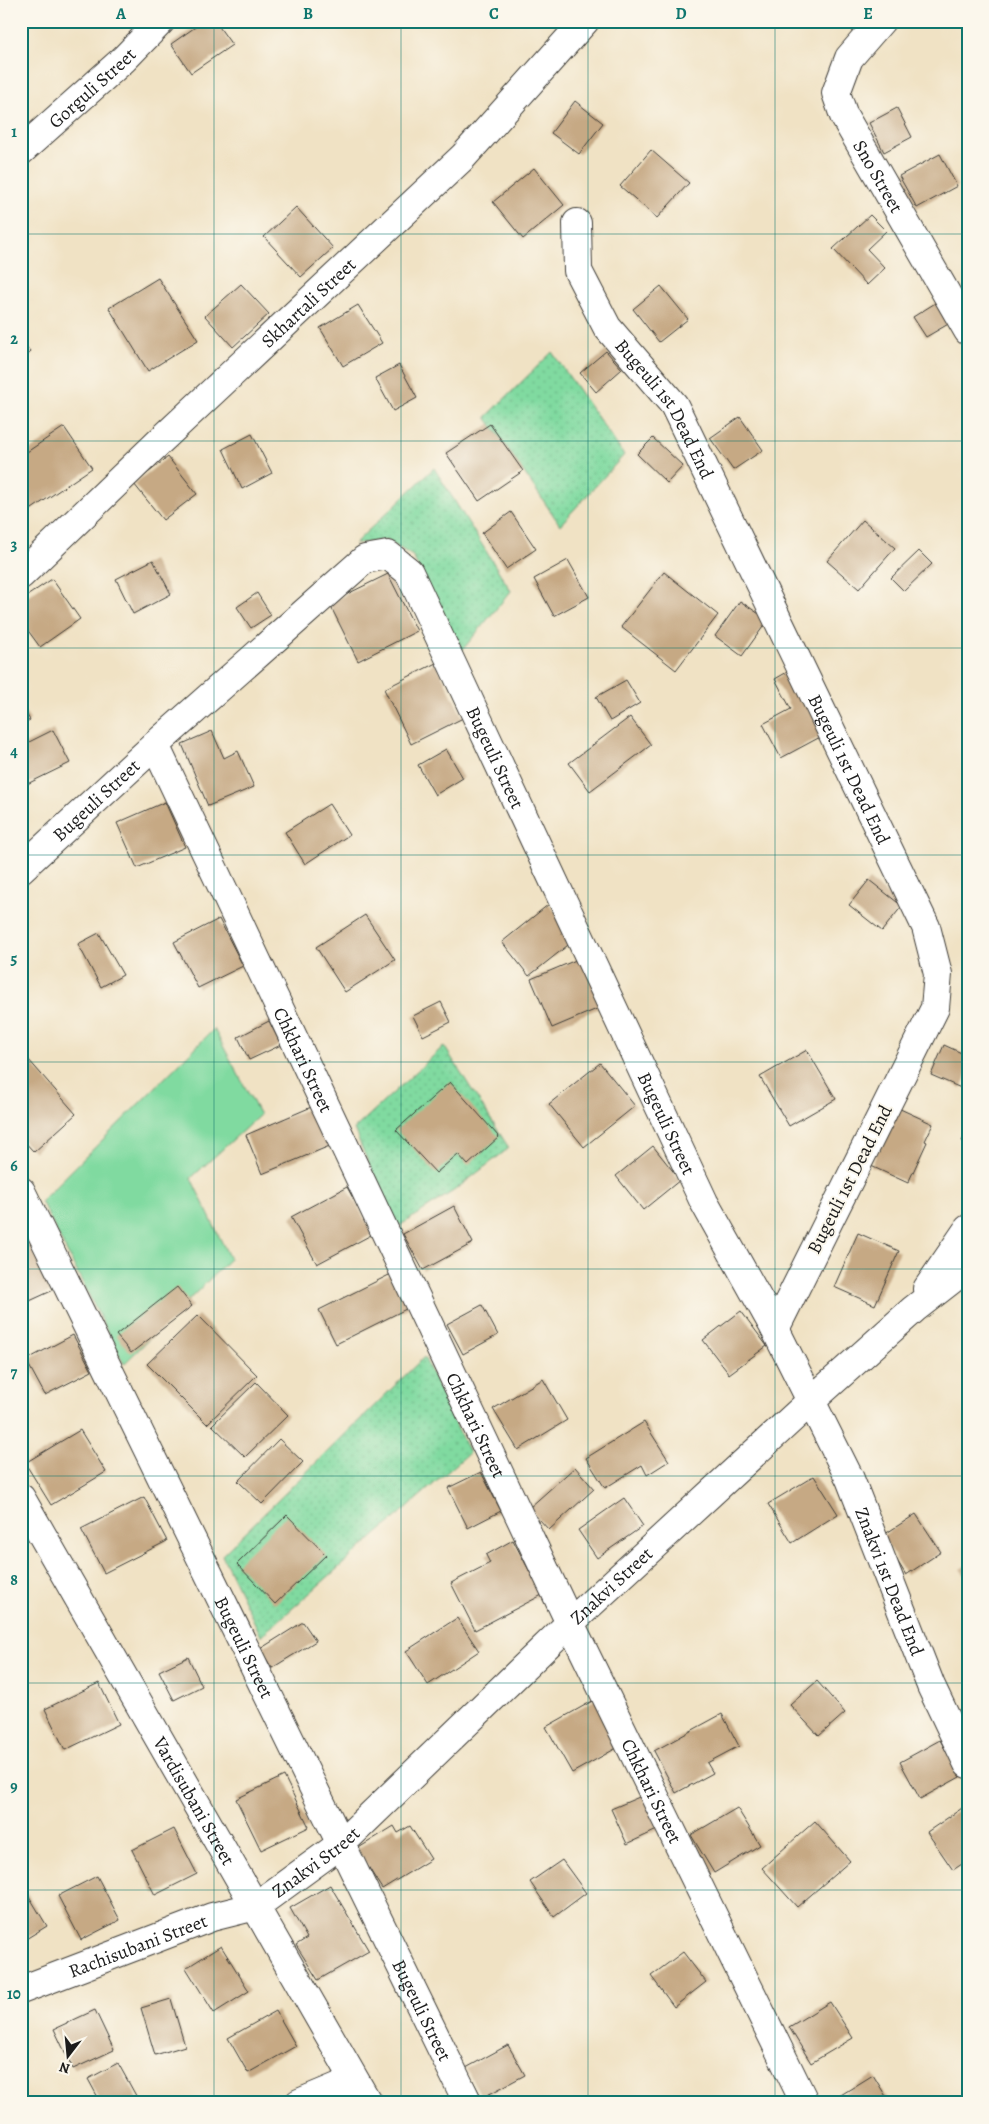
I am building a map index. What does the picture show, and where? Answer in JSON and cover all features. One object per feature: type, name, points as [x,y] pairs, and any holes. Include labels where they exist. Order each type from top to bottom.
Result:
[{"type":"street","name":"Gorguli Street","points":[[21,152],[124,59],[161,21]]},
{"type":"street","name":"Skhartali Street","points":[[21,575],[158,443],[463,157],[585,21]]},
{"type":"street","name":"Sno Street","points":[[881,21],[849,58],[836,93],[844,116],[968,332]]},
{"type":"street","name":"Bugeuli 1st Dead End","points":[[577,223],[578,270],[607,327],[674,405],[926,927],[938,974],[935,1008],[775,1329]]},
{"type":"street","name":"Bugeuli Street","points":[[21,869],[154,745],[365,559],[388,555],[409,572],[704,1202],[775,1329],[811,1401]]},
{"type":"street","name":"Chkhari Street","points":[[154,745],[570,1623],[805,2103]]},
{"type":"street","name":"Bugeuli Street","points":[[21,1191],[468,2103]]},
{"type":"street","points":[[914,1309],[968,1229]]},
{"type":"street","name":"Znakvi Street","points":[[256,1906],[341,1844],[570,1623],[811,1401],[914,1309],[968,1267]]},
{"type":"street","name":"Znakvi 1st Dead End","points":[[811,1401],[850,1479],[931,1686],[968,1764]]},
{"type":"street","name":"Vardisubani Street","points":[[21,1498],[361,2091]]},
{"type":"street","name":"Rachisubani Street","points":[[21,1990],[212,1917],[256,1906]]},
{"type":"street","points":[[299,2103],[361,2091]]},
{"type":"green space","points":[[552,352],[624,455],[560,525],[486,417]]},
{"type":"green space","points":[[434,468],[511,591],[459,654],[413,556],[386,540],[354,544]]},
{"type":"green space","points":[[214,1029],[260,1115],[191,1178],[230,1259],[124,1364],[41,1201]]},
{"type":"green space","points":[[444,1046],[509,1148],[455,1190],[396,1228],[354,1129]]},
{"type":"green space","points":[[424,1357],[469,1453],[261,1636],[222,1555]]},
{"type":"building","points":[[204,21],[215,21],[232,45],[191,73],[171,44]]},
{"type":"building","points":[[575,101],[603,123],[579,154],[551,133]]},
{"type":"building","points":[[897,108],[912,137],[884,152],[869,123]]},
{"type":"building","points":[[651,150],[689,183],[657,218],[620,186]]},
{"type":"building","points":[[940,154],[957,186],[917,208],[899,176]]},
{"type":"building","points":[[534,168],[564,205],[523,239],[493,202]]},
{"type":"building","points":[[296,207],[333,248],[301,277],[264,237]]},
{"type":"building","points":[[870,215],[886,231],[867,249],[885,268],[867,285],[833,249]]},
{"type":"building","points":[[158,278],[198,340],[148,371],[109,308]]},
{"type":"building","points":[[241,284],[269,314],[233,347],[205,316]]},
{"type":"building","points":[[661,286],[688,319],[659,342],[633,309]]},
{"type":"building","points":[[937,302],[950,323],[926,337],[913,317]]},
{"type":"building","points":[[358,305],[382,343],[343,366],[320,328]]},
{"type":"building","points":[[21,341],[31,352],[21,361]]},
{"type":"building","points":[[606,351],[622,369],[596,392],[580,373]]},
{"type":"building","points":[[399,365],[417,398],[393,411],[375,378]]},
{"type":"building","points":[[740,417],[763,450],[733,470],[710,438]]},
{"type":"building","points":[[490,424],[523,471],[479,501],[446,453]]},
{"type":"building","points":[[64,427],[92,468],[29,511],[21,500],[21,456]]},
{"type":"building","points":[[252,434],[272,473],[242,489],[223,449]]},
{"type":"building","points":[[653,438],[683,466],[667,483],[637,454]]},
{"type":"building","points":[[168,457],[197,494],[163,520],[134,484]]},
{"type":"building","points":[[511,512],[536,549],[506,569],[482,533]]},
{"type":"building","points":[[863,520],[895,548],[859,589],[827,561]]},
{"type":"building","points":[[919,551],[932,564],[904,591],[891,578]]},
{"type":"building","points":[[153,560],[171,594],[133,614],[116,579]]},
{"type":"building","points":[[568,560],[589,597],[554,616],[534,579]]},
{"type":"building","points":[[664,572],[718,615],[676,670],[621,627]]},
{"type":"building","points":[[388,574],[417,631],[358,661],[329,603]]},
{"type":"building","points":[[52,579],[80,619],[40,647],[21,621],[21,600]]},
{"type":"building","points":[[257,593],[271,615],[251,628],[237,607]]},
{"type":"building","points":[[740,601],[768,620],[742,656],[715,636]]},
{"type":"building","points":[[436,663],[463,718],[411,744],[384,689]]},
{"type":"building","points":[[789,671],[824,735],[781,758],[763,724],[791,709],[775,679]]},
{"type":"building","points":[[626,680],[640,703],[610,721],[596,697]]},
{"type":"building","points":[[21,706],[30,720],[21,725]]},
{"type":"building","points":[[630,717],[651,745],[590,791],[569,763]]},
{"type":"building","points":[[53,730],[70,763],[21,787],[21,746]]},
{"type":"building","points":[[212,731],[224,758],[238,751],[254,787],[208,806],[182,744]]},
{"type":"building","points":[[446,749],[463,778],[435,795],[418,765]]},
{"type":"building","points":[[165,802],[185,847],[137,868],[117,823]]},
{"type":"building","points":[[329,804],[349,835],[305,864],[285,832]]},
{"type":"building","points":[[869,880],[902,906],[882,931],[849,905]]},
{"type":"building","points":[[549,904],[577,938],[529,976],[502,942]]},
{"type":"building","points":[[365,915],[395,960],[345,992],[316,947]]},
{"type":"building","points":[[219,919],[243,966],[198,988],[174,942]]},
{"type":"building","points":[[99,933],[123,975],[101,987],[78,944]]},
{"type":"building","points":[[583,957],[604,1006],[552,1028],[531,979]]},
{"type":"building","points":[[441,1002],[451,1022],[423,1036],[413,1016]]},
{"type":"building","points":[[269,1021],[281,1045],[249,1060],[238,1037]]},
{"type":"building","points":[[944,1045],[968,1056],[968,1072],[961,1088],[931,1075]]},
{"type":"building","points":[[807,1050],[836,1099],[789,1126],[760,1077]]},
{"type":"building","points":[[28,1059],[76,1114],[34,1152],[21,1138],[21,1064]]},
{"type":"building","points":[[600,1063],[635,1106],[584,1147],[549,1104]]},
{"type":"building","points":[[450,1082],[499,1137],[468,1165],[458,1154],[436,1173],[396,1130]]},
{"type":"building","points":[[316,1105],[332,1145],[262,1174],[246,1135]]},
{"type":"building","points":[[898,1108],[933,1124],[908,1183],[871,1166]]},
{"type":"building","points":[[968,1130],[968,1144],[962,1141]]},
{"type":"building","points":[[653,1146],[680,1180],[643,1210],[616,1176]]},
{"type":"building","points":[[347,1187],[373,1234],[317,1264],[291,1217]]},
{"type":"building","points":[[454,1206],[473,1243],[423,1270],[403,1234]]},
{"type":"building","points":[[30,1225],[60,1287],[21,1305],[21,1229]]},
{"type":"building","points":[[858,1233],[899,1251],[875,1305],[834,1287]]},
{"type":"building","points":[[391,1274],[408,1308],[336,1344],[319,1310]]},
{"type":"building","points":[[177,1287],[192,1306],[131,1353],[116,1335]]},
{"type":"building","points":[[482,1305],[498,1335],[463,1354],[447,1324]]},
{"type":"building","points":[[741,1311],[767,1346],[729,1374],[703,1340]]},
{"type":"building","points":[[198,1315],[257,1375],[207,1424],[147,1364]]},
{"type":"building","points":[[73,1335],[92,1371],[45,1395],[26,1360]]},
{"type":"building","points":[[543,1379],[567,1420],[518,1450],[493,1409]]},
{"type":"building","points":[[256,1382],[288,1415],[245,1457],[212,1425]]},
{"type":"building","points":[[644,1422],[669,1461],[647,1475],[642,1465],[605,1488],[586,1458]]},
{"type":"building","points":[[80,1430],[106,1472],[51,1505],[25,1463]]},
{"type":"building","points":[[279,1439],[303,1462],[262,1504],[238,1481]]},
{"type":"building","points":[[575,1467],[594,1489],[549,1530],[529,1508]]},
{"type":"building","points":[[481,1472],[501,1511],[468,1528],[448,1488]]},
{"type":"building","points":[[814,1476],[838,1514],[792,1543],[768,1504]]},
{"type":"building","points":[[144,1497],[167,1541],[104,1573],[81,1529]]},
{"type":"building","points":[[624,1498],[643,1526],[597,1558],[578,1530]]},
{"type":"building","points":[[916,1514],[941,1552],[906,1575],[882,1536]]},
{"type":"building","points":[[287,1515],[326,1555],[275,1604],[237,1564]]},
{"type":"building","points":[[513,1540],[542,1595],[475,1630],[451,1583],[490,1563],[486,1555]]},
{"type":"building","points":[[968,1564],[968,1580],[960,1569]]},
{"type":"building","points":[[457,1618],[479,1651],[428,1685],[406,1651]]},
{"type":"building","points":[[303,1622],[316,1641],[272,1668],[260,1649]]},
{"type":"building","points":[[188,1657],[202,1686],[174,1700],[159,1671]]},
{"type":"building","points":[[817,1681],[845,1713],[819,1736],[790,1705]]},
{"type":"building","points":[[99,1683],[119,1724],[65,1750],[45,1709]]},
{"type":"building","points":[[596,1699],[622,1745],[572,1773],[546,1727]]},
{"type":"building","points":[[722,1714],[739,1746],[707,1763],[713,1773],[676,1793],[654,1751]]},
{"type":"building","points":[[940,1740],[960,1777],[920,1799],[900,1762]]},
{"type":"building","points":[[284,1776],[309,1827],[261,1850],[236,1799]]},
{"type":"building","points":[[644,1795],[659,1829],[627,1844],[611,1809]]},
{"type":"building","points":[[968,1804],[968,1860],[953,1870],[927,1832]]},
{"type":"building","points":[[737,1808],[760,1845],[714,1873],[691,1835]]},
{"type":"building","points":[[815,1821],[850,1861],[797,1907],[762,1868]]},
{"type":"building","points":[[394,1826],[398,1833],[410,1826],[431,1859],[382,1889],[357,1849]]},
{"type":"building","points":[[174,1829],[197,1874],[155,1895],[132,1850]]},
{"type":"building","points":[[562,1860],[586,1893],[554,1917],[530,1882]]},
{"type":"building","points":[[97,1876],[120,1920],[81,1940],[58,1896]]},
{"type":"building","points":[[21,1883],[47,1926],[21,1942]]},
{"type":"building","points":[[330,1885],[369,1951],[318,1980],[296,1945],[307,1938],[290,1908]]},
{"type":"building","points":[[221,1946],[249,1991],[214,2013],[186,1968]]},
{"type":"building","points":[[683,1952],[706,1982],[674,2007],[651,1976]]},
{"type":"building","points":[[171,1999],[185,2046],[155,2055],[141,2008]]},
{"type":"building","points":[[830,2002],[853,2038],[811,2063],[789,2027]]},
{"type":"building","points":[[95,2010],[114,2050],[73,2069],[54,2029]]},
{"type":"building","points":[[276,2011],[296,2046],[248,2073],[228,2038]]},
{"type":"building","points":[[508,2045],[525,2075],[482,2098],[466,2068]]},
{"type":"building","points":[[118,2063],[140,2103],[101,2103],[88,2079]]},
{"type":"building","points":[[873,2075],[890,2103],[828,2103]]}]
